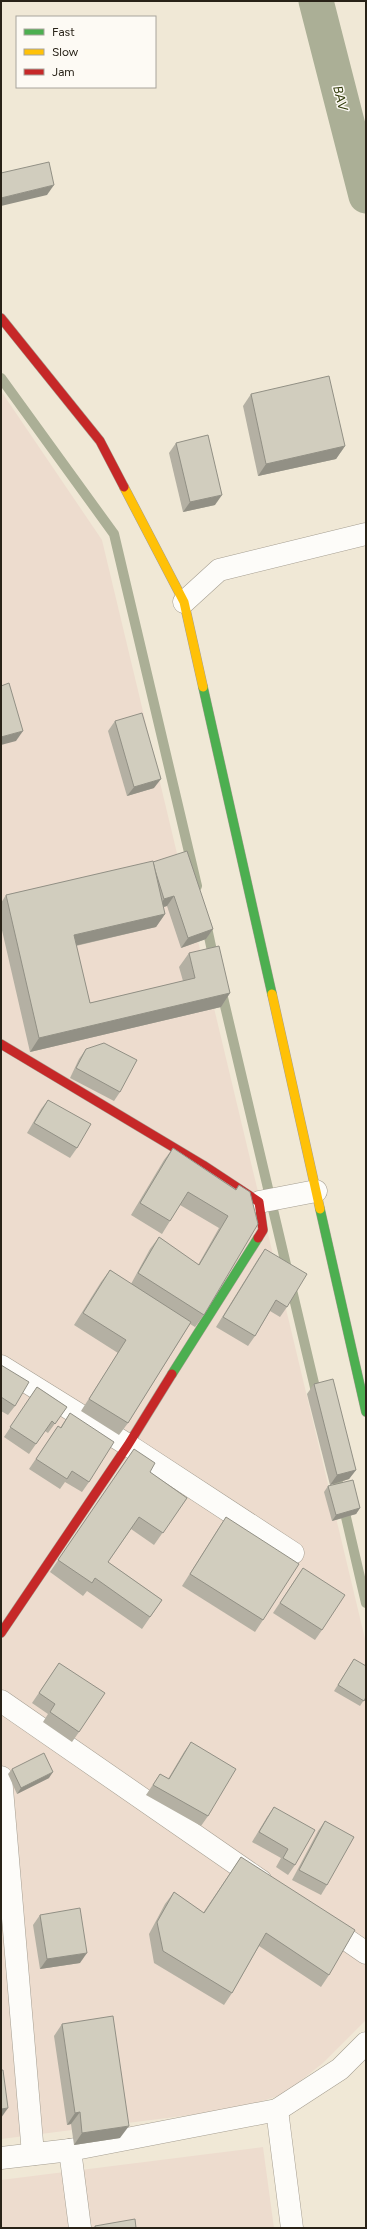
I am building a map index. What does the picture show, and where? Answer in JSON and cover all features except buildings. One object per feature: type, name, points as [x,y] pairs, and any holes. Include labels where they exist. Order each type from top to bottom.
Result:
[{"type":"street","points":[[1,318],[100,441],[184,602],[366,1412]]},
{"type":"street","points":[[184,602],[219,570],[366,534]]},
{"type":"street","points":[[1,1044],[203,1165],[259,1202],[316,1191]]},
{"type":"street","points":[[1,1633],[128,1445],[263,1230],[259,1202]]},
{"type":"street","points":[[1,1366],[128,1445],[293,1553]]},
{"type":"street","points":[[1,1701],[275,1890]]},
{"type":"street","points":[[1,1777],[33,2154]]},
{"type":"street","points":[[307,1913],[366,1953]]},
{"type":"street","points":[[1,2158],[70,2150],[277,2110],[340,2069],[366,2043]]},
{"type":"street","points":[[277,2110],[292,2228]]},
{"type":"street","points":[[70,2150],[80,2228]]},
{"type":"shaded area","points":[[1,391],[102,540],[366,1643],[366,2020],[323,2063],[284,2094],[238,2109],[1,2139]]},
{"type":"shaded area","points":[[263,2147],[274,2228],[1,2228],[1,2180]]},
{"type":"waterway","name":"BAV","points":[[316,1],[366,196]]},
{"type":"waterway","points":[[1,378],[114,534],[197,886]]},
{"type":"waterway","points":[[206,923],[214,960]]},
{"type":"waterway","points":[[221,989],[317,1396]]},
{"type":"waterway","points":[[335,1470],[366,1603]]},
{"type":"traffic: fast","points":[[203,687],[272,994]]},
{"type":"traffic: fast","points":[[320,1209],[366,1412]]},
{"type":"traffic: fast","points":[[172,1374],[258,1238]]},
{"type":"traffic: slow","points":[[124,487],[184,602],[203,687]]},
{"type":"traffic: slow","points":[[272,994],[320,1209]]},
{"type":"traffic: jam","points":[[1,318],[100,441],[124,487]]},
{"type":"traffic: jam","points":[[1,1044],[203,1165],[259,1202],[263,1230],[258,1238]]},
{"type":"traffic: jam","points":[[1,1633],[128,1445],[172,1374]]}]
